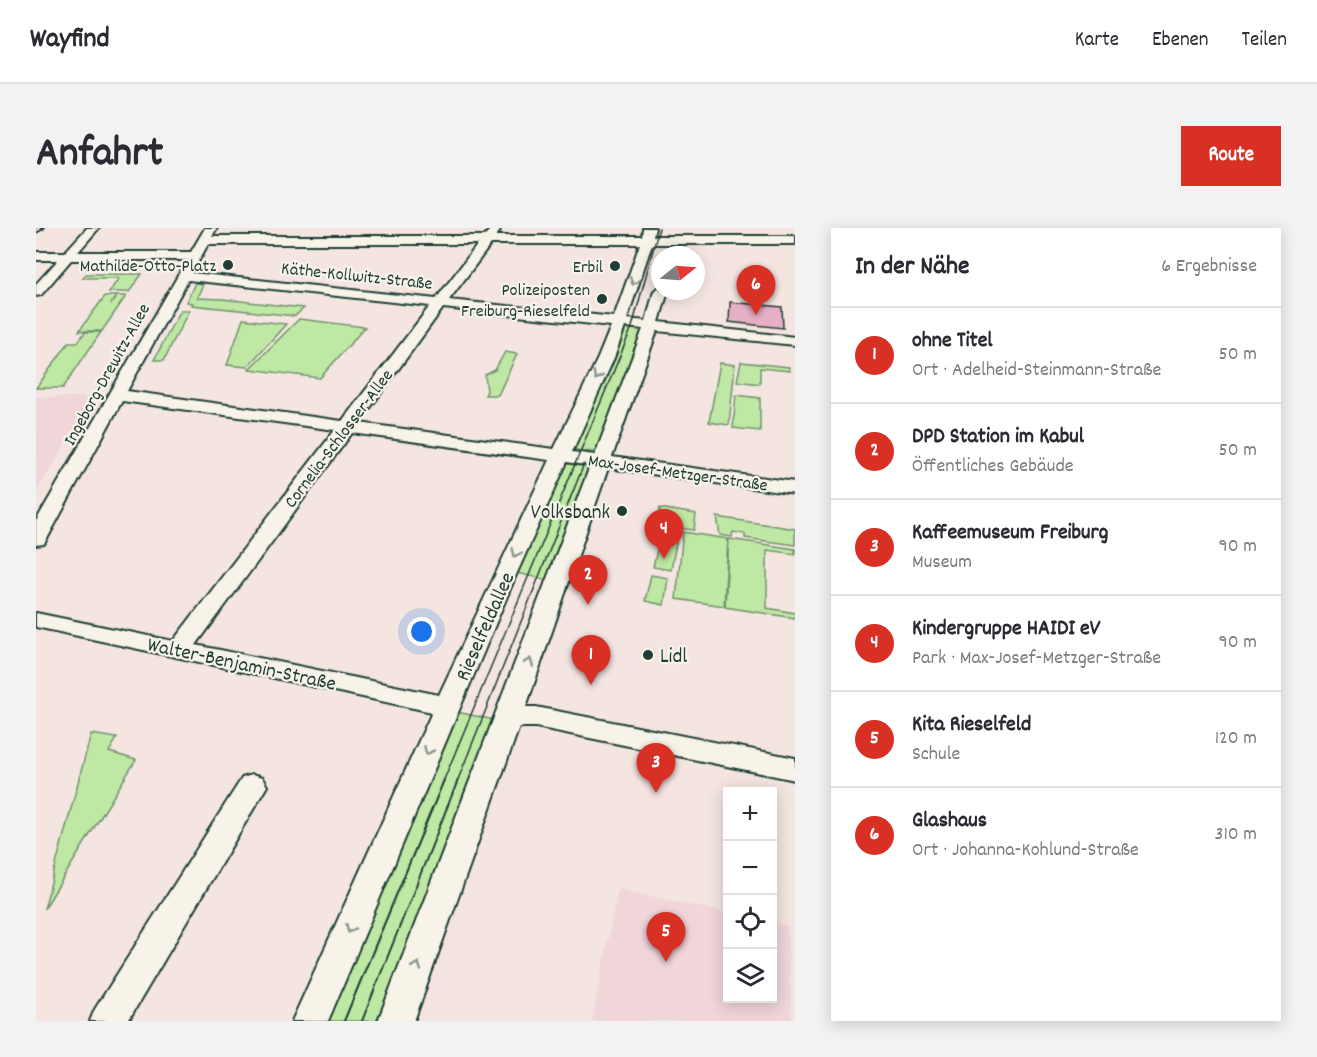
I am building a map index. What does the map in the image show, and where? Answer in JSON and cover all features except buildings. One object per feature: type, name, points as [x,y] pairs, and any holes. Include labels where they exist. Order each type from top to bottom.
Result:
[{"type":"street","points":[[36,292],[93,228]]},
{"type":"street","name":"Ingeborg-Drewitz-Allee","points":[[36,540],[211,228]]},
{"type":"street","points":[[204,240],[492,234],[651,236],[674,234],[795,240]]},
{"type":"street","name":"Cornelia-Schlosser-Allee","points":[[180,649],[492,234]]},
{"type":"street","name":"Rieselfeldallee","points":[[396,1021],[510,717],[566,555],[603,461],[635,324],[651,236]]},
{"type":"street","points":[[36,256],[194,256]]},
{"type":"street","name":"Käthe-Kollwitz-Straße","points":[[183,276],[795,341]]},
{"type":"street","name":"Rieselfeldallee","points":[[310,1021],[561,455],[635,324],[654,300]]},
{"type":"street","name":"Max-Josef-Metzger-Straße","points":[[117,395],[795,488]]},
{"type":"street","name":"Walter-Benjamin-Straße","points":[[36,620],[448,706]]},
{"type":"street","points":[[510,717],[536,717],[795,769]]},
{"type":"street","points":[[108,1021],[252,786]]},
{"type":"shaded area","points":[[36,397],[94,397],[36,493]]},
{"type":"shaded area","points":[[618,889],[723,912],[723,1003],[777,1003],[777,924],[787,926],[792,1021],[592,1021]]},
{"type":"green space","points":[[86,274],[142,274],[129,292],[109,292],[119,278],[83,278]]},
{"type":"green space","points":[[195,283],[203,284],[197,298],[304,308],[295,316],[191,305],[192,303],[186,302]]},
{"type":"green space","points":[[105,296],[116,296],[111,304],[117,296],[126,296],[102,331],[79,331]]},
{"type":"green space","points":[[180,310],[189,310],[164,360],[154,360]]},
{"type":"green space","points":[[243,319],[286,324],[247,367],[227,365]]},
{"type":"green space","points":[[299,319],[365,327],[320,378],[249,369]]},
{"type":"green space","points":[[623,327],[647,329],[600,453],[570,449]]},
{"type":"green space","points":[[85,332],[101,332],[63,388],[36,388],[69,342],[78,342]]},
{"type":"green space","points":[[505,352],[517,354],[498,395],[485,395],[487,391],[485,375],[495,370]]},
{"type":"green space","points":[[741,362],[789,367],[790,371],[760,368],[760,384],[737,381]]},
{"type":"green space","points":[[720,363],[735,365],[729,425],[709,422]]},
{"type":"green space","points":[[736,395],[760,398],[760,431],[733,428]]},
{"type":"green space","points":[[564,463],[595,468],[552,581],[516,573]]},
{"type":"green space","points":[[660,508],[696,514],[694,530],[657,526]]},
{"type":"green space","points":[[717,517],[795,529],[795,545],[745,538],[745,534],[733,532],[732,537],[720,535]]},
{"type":"green space","points":[[662,530],[678,533],[671,570],[653,567]]},
{"type":"green space","points":[[683,532],[728,539],[724,606],[676,599]]},
{"type":"green space","points":[[729,539],[795,549],[795,554],[767,550],[767,608],[795,613],[795,618],[725,607]]},
{"type":"green space","points":[[651,575],[668,578],[664,605],[645,601]]},
{"type":"green space","points":[[457,712],[499,721],[386,1021],[323,1021]]},
{"type":"green space","points":[[91,734],[117,738],[109,752],[136,760],[44,909]]},
{"type":"tram line","points":[[443,782],[632,327],[659,228]]},
{"type":"tram line","points":[[457,782],[584,464]]},
{"type":"tram line","points":[[344,1021],[444,780]]},
{"type":"tram line","points":[[362,1021],[458,780]]},
{"type":"place","name":"Mathilde-Otto-Platz","points":[[228,265]]},
{"type":"place","name":"Erbil","points":[[615,266]]},
{"type":"place","name":"Polizeiposten Freiburg-Rieselfeld","points":[[602,299]]},
{"type":"place","name":"Glashaus","points":[[756,315]]},
{"type":"place","name":"Volksbank","points":[[622,511]]},
{"type":"place","name":"Kindergruppe HAIDI eV","points":[[664,559]]},
{"type":"place","name":"DPD Station im Kabul","points":[[588,605]]},
{"type":"place","name":"Lidl","points":[[648,655]]},
{"type":"place","name":"ohne Titel","points":[[591,685]]},
{"type":"place","name":"Kaffeemuseum Freiburg","points":[[656,793]]},
{"type":"place","name":"Kita Rieselfeld","points":[[666,962]]}]
